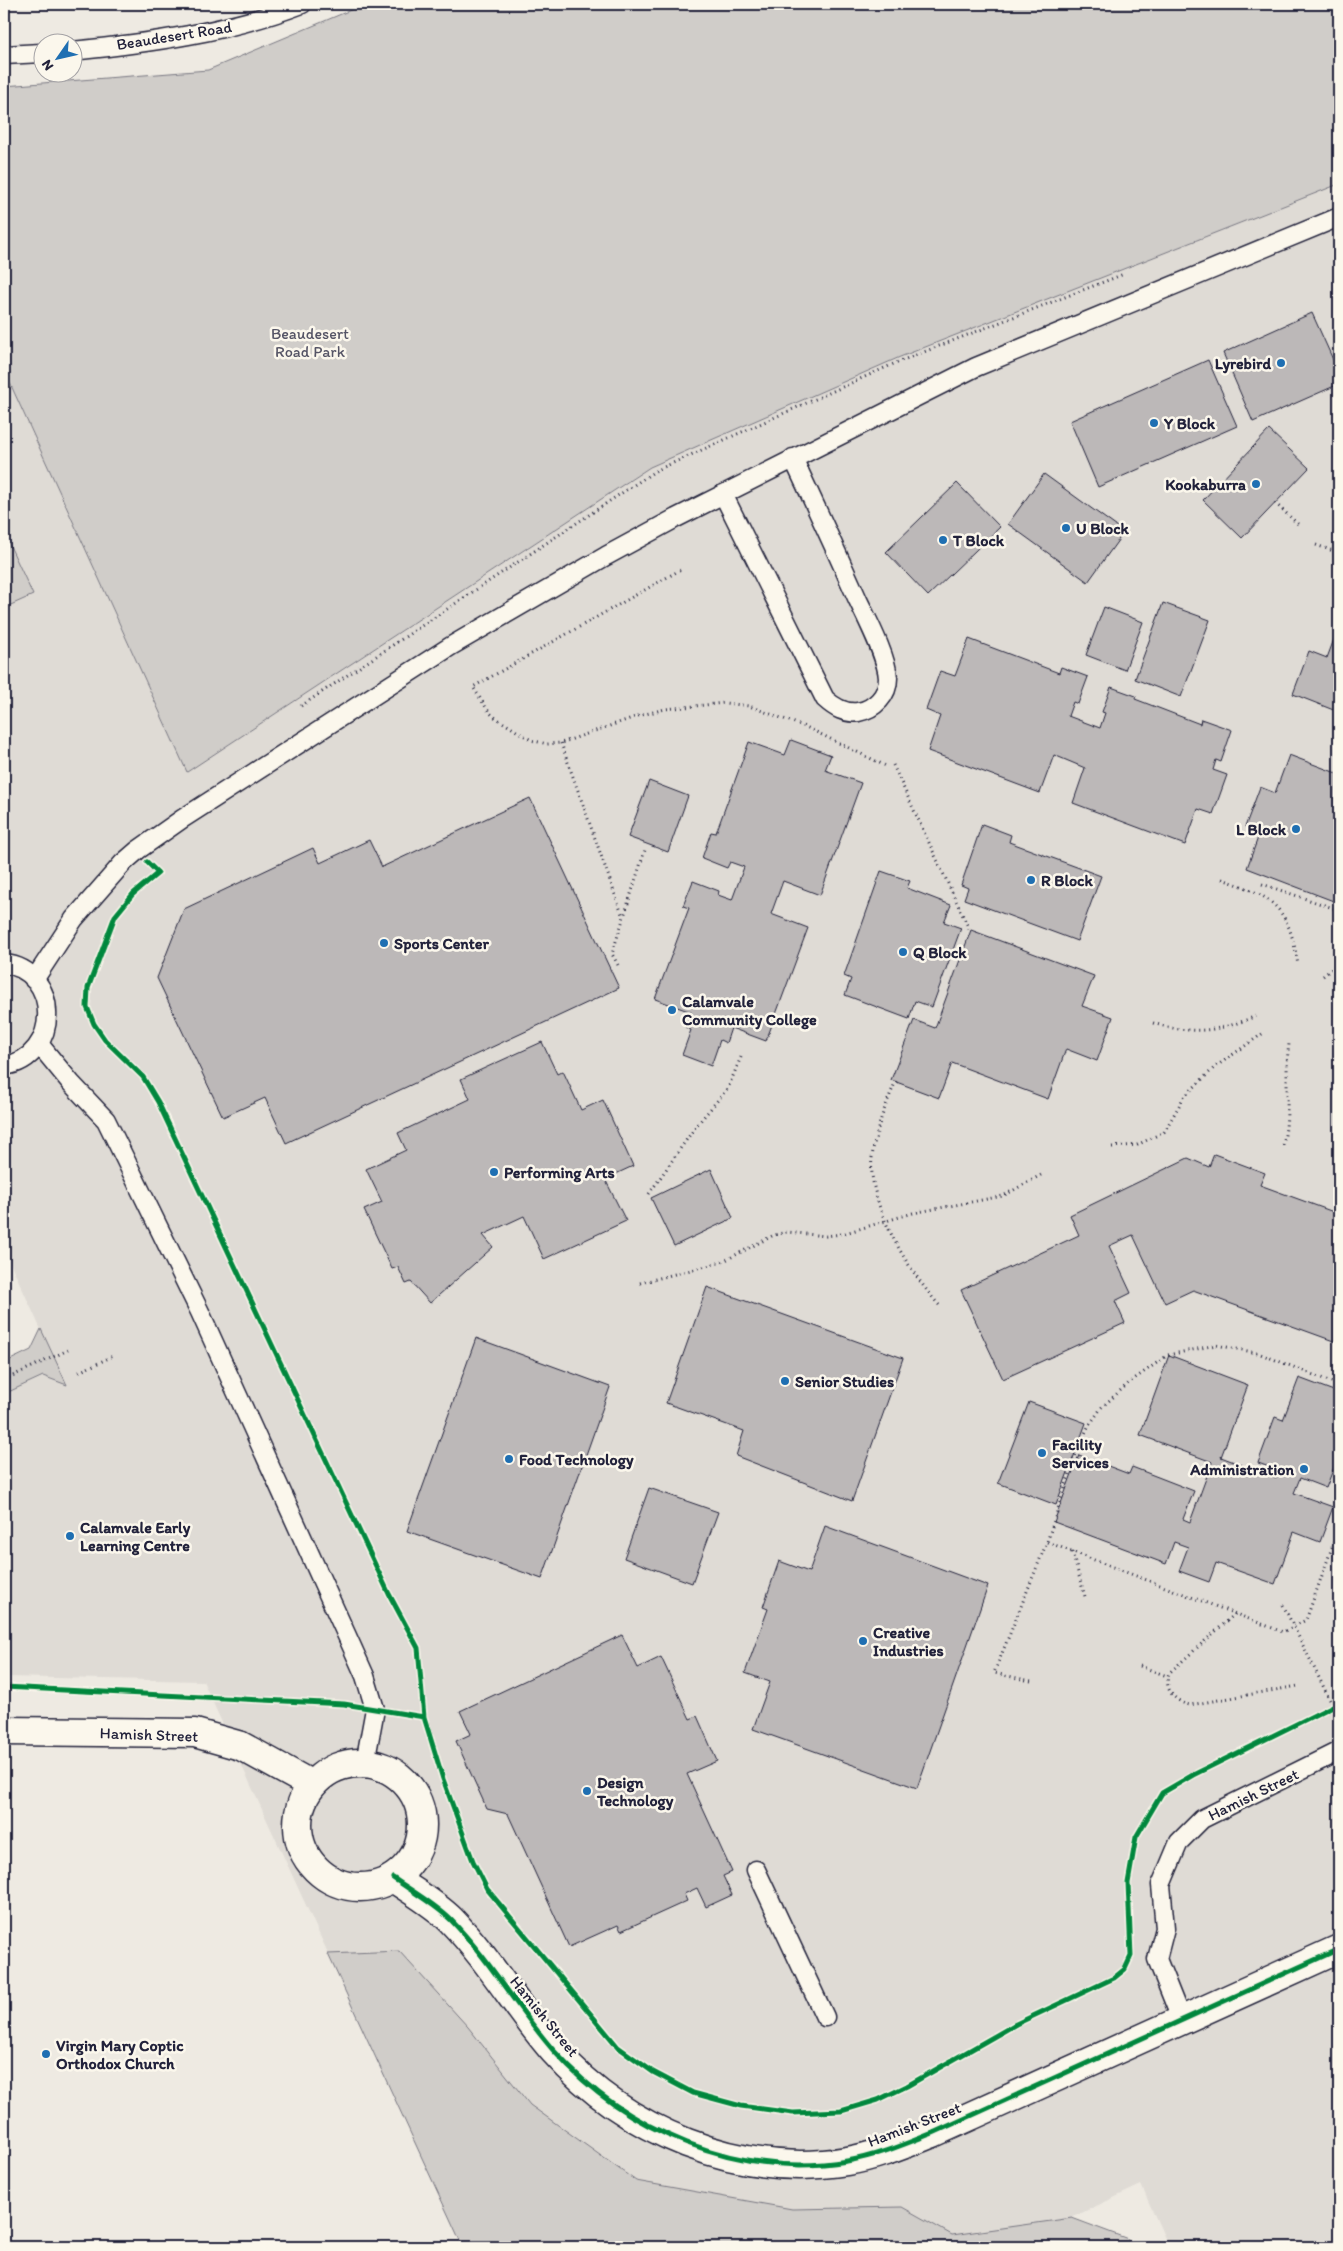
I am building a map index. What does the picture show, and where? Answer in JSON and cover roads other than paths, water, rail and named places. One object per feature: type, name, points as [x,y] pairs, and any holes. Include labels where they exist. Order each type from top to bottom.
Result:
[{"type":"street","name":"Hamish Street","points":[[4,1731],[194,1733],[241,1746],[312,1785]]},
{"type":"street","points":[[365,1763],[384,1767],[401,1778],[413,1793],[421,1810],[423,1830],[418,1849],[408,1865],[393,1878],[375,1885],[356,1887],[337,1883],[321,1872],[308,1858],[300,1840],[298,1821],[302,1802],[312,1785],[327,1772],[346,1764],[365,1763]]},
{"type":"street","name":"Hamish Street","points":[[393,1878],[450,1919],[554,2050],[583,2081],[614,2106],[652,2127],[688,2143],[726,2156],[770,2163],[846,2161],[891,2150],[942,2129],[1339,1949]]},
{"type":"lane","name":"Beaudesert Road","points":[[82,50],[228,28],[302,4]]},
{"type":"lane","points":[[4,55],[32,54]]},
{"type":"lane","points":[[34,980],[74,919],[123,864],[182,819],[451,646],[606,556],[793,458],[976,367],[1339,217]]},
{"type":"lane","points":[[723,494],[825,698],[834,707],[845,712],[866,710],[875,705],[886,688],[886,666],[872,629],[793,458]]},
{"type":"lane","points":[[4,964],[25,972],[34,980],[45,997],[48,1013],[46,1030],[40,1044],[27,1057],[13,1065],[4,1066]]},
{"type":"lane","points":[[40,1044],[106,1120],[200,1312],[336,1611],[365,1676],[375,1709],[365,1763]]},
{"type":"lane","name":"Hamish Street","points":[[1181,2019],[1157,1959],[1165,1928],[1161,1885],[1179,1842],[1202,1819],[1339,1751]]},
{"type":"lane","points":[[756,1870],[825,2016]]},
{"type":"place","name":"Lyrebird","points":[[1281,363]]},
{"type":"place","name":"Y Block","points":[[1154,423]]},
{"type":"place","name":"Kookaburra","points":[[1256,484]]},
{"type":"place","name":"U Block","points":[[1066,528]]},
{"type":"place","name":"T Block","points":[[943,540]]},
{"type":"place","name":"L Block","points":[[1296,829]]},
{"type":"place","name":"R Block","points":[[1031,880]]},
{"type":"place","name":"Sports Center","points":[[384,943]]},
{"type":"place","name":"Q Block","points":[[903,952]]},
{"type":"place","name":"Calamvale Community College","points":[[672,1010]]},
{"type":"place","name":"Performing Arts","points":[[494,1172]]},
{"type":"place","name":"Senior Studies","points":[[785,1381]]},
{"type":"place","name":"Facility Services","points":[[1042,1453]]},
{"type":"place","name":"Food Technology","points":[[509,1459]]},
{"type":"place","name":"Administration","points":[[1304,1469]]},
{"type":"place","name":"Calamvale Early Learning Centre","points":[[70,1536]]},
{"type":"place","name":"Creative Industries","points":[[863,1641]]},
{"type":"place","name":"Design Technology","points":[[587,1791]]},
{"type":"place","name":"Virgin Mary Coptic Orthodox Church","points":[[46,2054]]},
{"type":"park label","name":"Beaudesert Road Park","points":[[310,342]]}]
